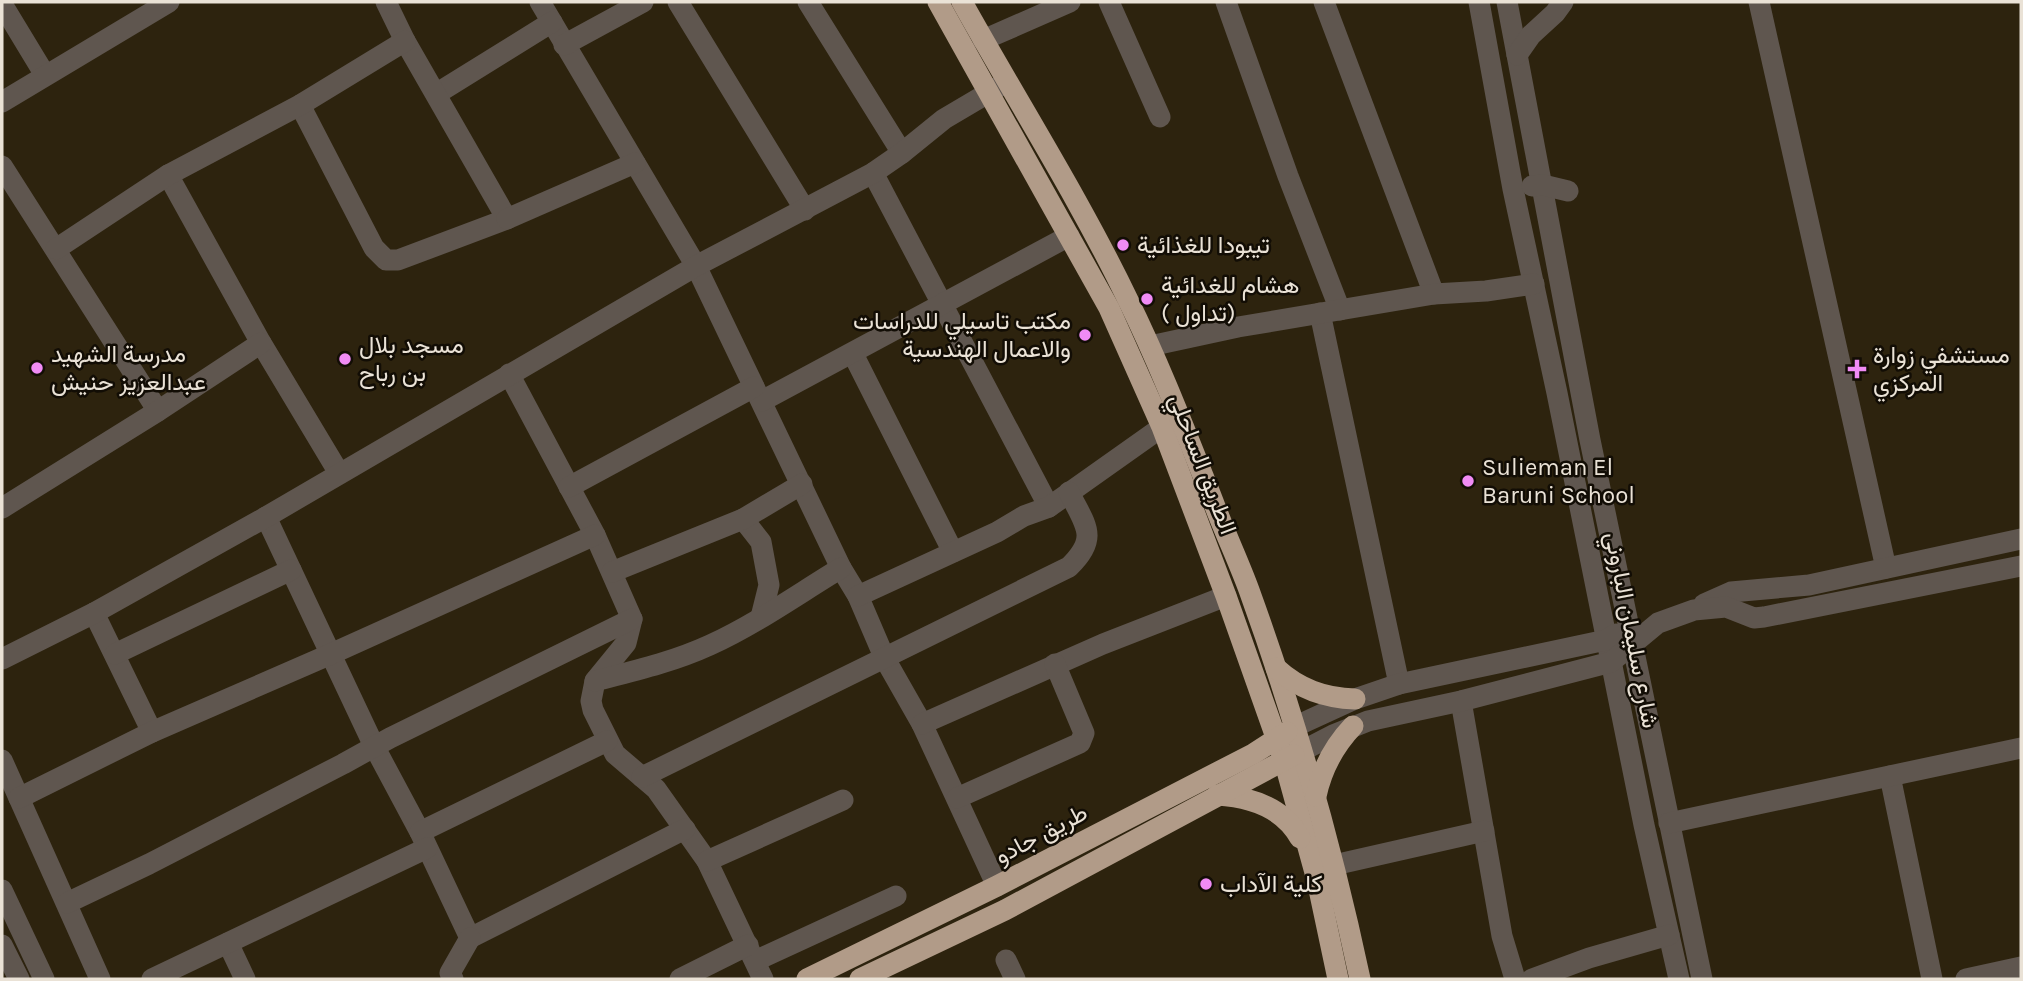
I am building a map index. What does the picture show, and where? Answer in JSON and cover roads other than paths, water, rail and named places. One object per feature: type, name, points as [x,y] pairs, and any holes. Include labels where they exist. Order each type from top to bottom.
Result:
[{"type":"highway","name":"الطريق الساحلي","points":[[938,2],[1086,218],[1150,346],[1248,588],[1294,727],[1293,756],[1307,850],[1338,979]]},
{"type":"highway","name":"الطريق الساحلي","points":[[962,2],[983,40],[997,87],[1069,236],[1123,334],[1162,427],[1226,596],[1276,740],[1293,756]]},
{"type":"highway","points":[[1276,668],[1299,686],[1312,692],[1340,699],[1355,699]]},
{"type":"highway","points":[[1316,798],[1325,766],[1342,738],[1353,726]]},
{"type":"highway","name":"طريق جادو","points":[[807,979],[998,886],[1244,759],[1294,727]]},
{"type":"highway","points":[[1293,756],[1316,798],[1360,979]]},
{"type":"highway","name":"طريق جادو","points":[[860,979],[1005,909],[1293,756]]},
{"type":"highway","points":[[1217,795],[1240,796],[1261,803],[1280,814],[1296,831],[1307,850]]},
{"type":"street","points":[[2,102],[169,2]]},
{"type":"street","points":[[386,2],[405,41],[507,219]]},
{"type":"street","points":[[540,2],[696,266],[841,568],[858,596],[885,659],[922,724],[998,886]]},
{"type":"street","points":[[564,45],[643,2]]},
{"type":"street","points":[[677,2],[805,210]]},
{"type":"street","points":[[808,2],[902,153]]},
{"type":"street","points":[[983,40],[1070,2]]},
{"type":"street","points":[[1110,2],[1160,117]]},
{"type":"street","points":[[1226,2],[1287,176],[1330,311],[1399,684]]},
{"type":"street","points":[[1324,2],[1434,294]]},
{"type":"street","name":"شارع سليمان الباروني","points":[[1479,2],[1513,189],[1679,979]]},
{"type":"street","name":"شارع سليمان الباروني","points":[[1507,2],[1590,440],[1702,979]]},
{"type":"street","points":[[1517,55],[1531,35],[1563,2]]},
{"type":"street","points":[[1759,2],[1886,568]]},
{"type":"street","points":[[2,4],[45,75]]},
{"type":"street","points":[[436,94],[552,22]]},
{"type":"street","points":[[56,249],[168,175],[300,105],[405,41]]},
{"type":"street","points":[[2,659],[94,613],[267,517],[696,266],[873,173],[944,119],[997,87]]},
{"type":"street","points":[[300,105],[374,248],[386,260],[398,260],[507,219],[635,163]]},
{"type":"street","points":[[2,166],[158,411]]},
{"type":"street","points":[[873,173],[1049,508]]},
{"type":"street","points":[[168,175],[261,344],[339,473]]},
{"type":"street","points":[[1513,189],[1543,185],[1568,191]]},
{"type":"street","points":[[569,486],[758,394],[853,354],[1069,236]]},
{"type":"street","points":[[1150,346],[1238,327],[1434,294],[1486,291],[1534,284]]},
{"type":"street","points":[[2,508],[261,344]]},
{"type":"street","points":[[853,354],[953,552]]},
{"type":"street","points":[[509,374],[595,535],[632,619],[625,643],[595,681],[591,701],[607,741],[620,759],[656,789],[707,861],[755,962]]},
{"type":"street","points":[[858,596],[997,532],[1024,516],[1049,508],[1162,427]]},
{"type":"street","points":[[612,572],[743,519],[802,484]]},
{"type":"street","points":[[642,777],[1069,567],[1080,557],[1088,541],[1087,528],[1069,492]]},
{"type":"street","points":[[267,517],[374,746],[470,939]]},
{"type":"street","points":[[743,519],[761,542],[769,585],[761,617]]},
{"type":"street","points":[[19,798],[152,732],[595,535]]},
{"type":"street","points":[[1294,727],[1355,699],[1399,684],[1631,637],[1731,592],[1809,584],[2021,539]]},
{"type":"street","points":[[1693,610],[1726,607],[1754,618],[1764,617],[2021,566]]},
{"type":"street","points":[[595,681],[663,663],[710,645],[841,568]]},
{"type":"street","points":[[115,654],[291,570]]},
{"type":"street","points":[[922,724],[1055,664],[1226,596]]},
{"type":"street","points":[[94,613],[152,732]]},
{"type":"street","points":[[67,903],[149,864],[374,746],[632,619]]},
{"type":"street","points":[[1293,756],[1353,726],[1611,662],[1631,637]]},
{"type":"street","points":[[957,798],[1077,745],[1084,738],[1055,664]]},
{"type":"street","points":[[1461,701],[1503,936],[1514,979]]},
{"type":"street","points":[[152,979],[228,943],[607,741]]},
{"type":"street","points":[[1669,823],[2021,748]]},
{"type":"street","points":[[2,760],[100,979]]},
{"type":"street","points":[[1890,776],[1932,979]]},
{"type":"street","points":[[707,861],[843,800]]},
{"type":"street","points":[[446,977],[470,939],[685,830]]},
{"type":"street","points":[[1334,865],[1484,831]]},
{"type":"street","points":[[2,890],[44,979]]},
{"type":"street","points":[[680,979],[755,962],[896,896]]},
{"type":"street","points":[[1532,979],[1589,958],[1669,935]]},
{"type":"street","points":[[228,943],[245,979]]},
{"type":"street","points":[[2,945],[19,979]]},
{"type":"street","points":[[1971,979],[2021,967]]},
{"type":"place","name":"تيبودا للغذائية","points":[[1123,245]]},
{"type":"place","name":"هشام للغدائية ( تداول)","points":[[1147,299]]},
{"type":"place","name":"مكتب تاسيلي للدراسات والاعمال الهندسية","points":[[1085,335]]},
{"type":"place","name":"مسجد بلال بن رباح","points":[[345,359]]},
{"type":"place","name":"مدرسة الشهيد عبدالعزيز حنيش","points":[[37,368]]},
{"type":"place","name":"مستشفي زوارة المركزي","points":[[1857,369]]},
{"type":"place","name":"Sulieman El Baruni School","points":[[1468,481]]},
{"type":"place","name":"كلية الآداب","points":[[1206,884]]}]
